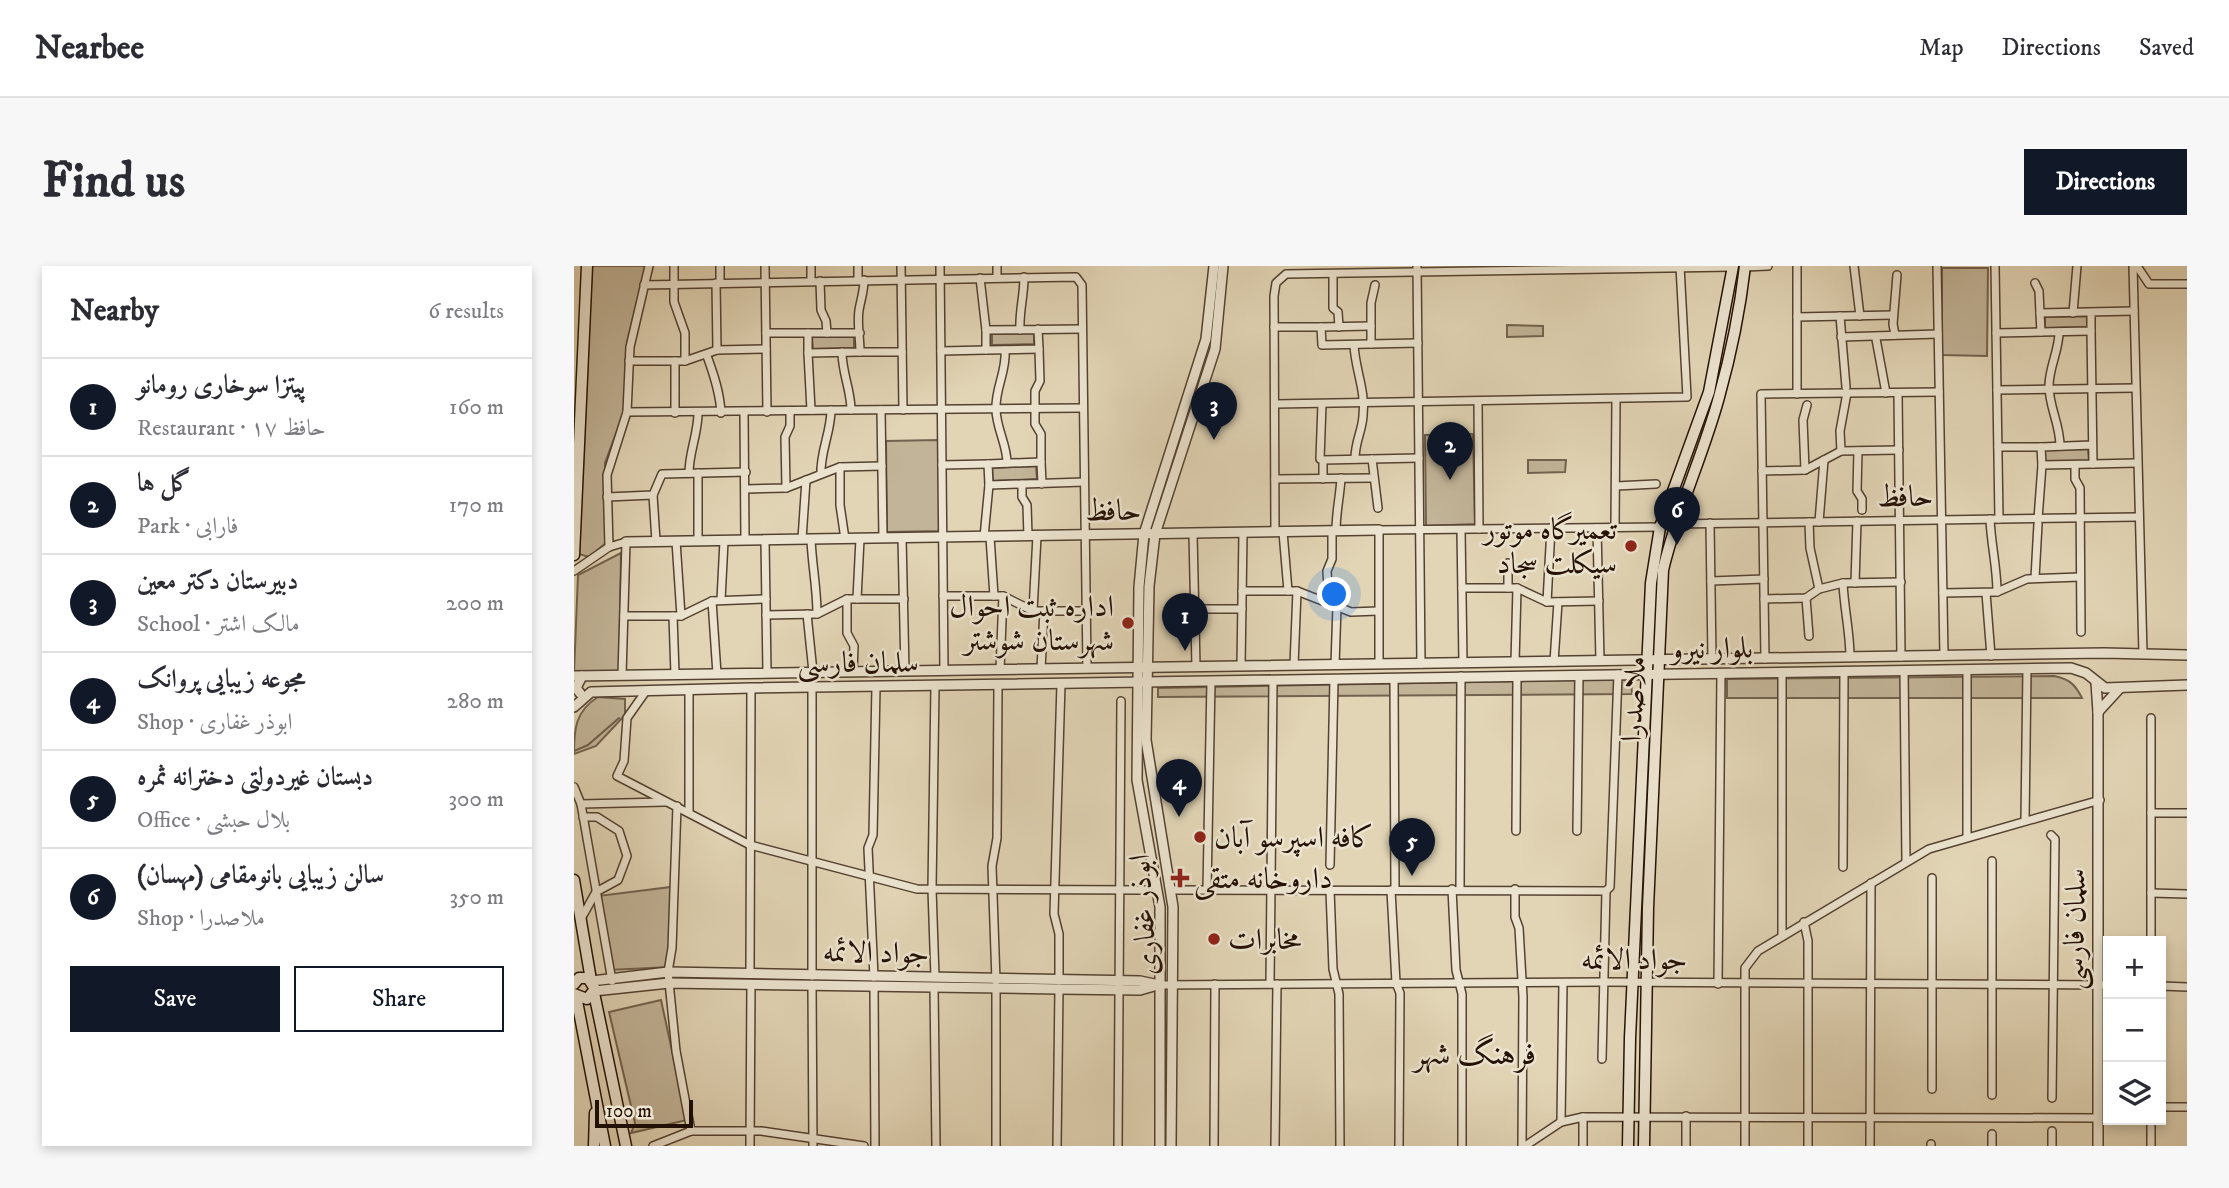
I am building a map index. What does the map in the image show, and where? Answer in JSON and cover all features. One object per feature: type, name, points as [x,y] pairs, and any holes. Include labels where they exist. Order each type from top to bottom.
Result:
[{"type":"main road","points":[[574,555],[587,266]]},
{"type":"main road","name":"ملاصدرا","points":[[1644,1146],[1647,984],[1663,570],[1674,524],[1719,400],[1739,317],[1745,266]]},
{"type":"main road","name":"ملاصدرا","points":[[1629,1146],[1633,983],[1651,583],[1660,527],[1709,393],[1732,267]]},
{"type":"main road","points":[[574,880],[626,1146]]},
{"type":"main road","points":[[574,984],[584,977],[593,986]]},
{"type":"main road","points":[[575,994],[587,999],[593,986]]},
{"type":"main road","points":[[575,994],[606,1146]]},
{"type":"main road","points":[[594,1146],[595,1092]]},
{"type":"street","points":[[609,547],[607,475],[627,412],[629,361],[649,266]]},
{"type":"street","points":[[674,266],[674,302],[685,334],[685,361]]},
{"type":"street","points":[[718,350],[720,266]]},
{"type":"street","points":[[765,266],[767,412]]},
{"type":"street","points":[[811,266],[811,281]]},
{"type":"street","points":[[858,266],[861,280],[860,352]]},
{"type":"street","points":[[901,266],[903,410]]},
{"type":"street","points":[[940,266],[944,670]]},
{"type":"street","points":[[997,266],[997,278]]},
{"type":"street","points":[[1051,266],[1052,276]]},
{"type":"street","name":"ابوذر غفاری","points":[[1160,1146],[1160,907],[1137,780],[1137,668],[1144,534],[1206,339],[1214,266]]},
{"type":"street","name":"ابوذر غفاری","points":[[1171,1146],[1170,890],[1146,740],[1149,586],[1155,534],[1215,349],[1223,266]]},
{"type":"street","points":[[1745,266],[1768,266]]},
{"type":"street","points":[[1797,266],[1797,394]]},
{"type":"street","points":[[1854,266],[1860,316]]},
{"type":"street","points":[[1937,266],[1944,656]]},
{"type":"street","points":[[1995,266],[1998,447],[1991,547],[1997,561],[1997,593]]},
{"type":"street","points":[[2073,313],[2077,266]]},
{"type":"street","points":[[2135,266],[2149,284],[2187,284]]},
{"type":"street","points":[[2135,266],[2137,517],[2143,654]]},
{"type":"street","points":[[1275,404],[1687,397],[1680,267]]},
{"type":"street","points":[[1287,591],[1275,480],[1274,327],[1276,283],[1286,274],[1310,270],[1333,274],[1417,269],[1732,267]]},
{"type":"street","points":[[1417,269],[1421,664]]},
{"type":"street","points":[[1333,274],[1333,307],[1338,312],[1339,327]]},
{"type":"street","points":[[1895,335],[1898,275]]},
{"type":"street","points":[[644,285],[1076,276],[1082,285],[1087,668]]},
{"type":"street","points":[[1020,330],[1020,315],[1024,305],[1024,277]]},
{"type":"street","points":[[980,278],[986,350]]},
{"type":"street","points":[[820,281],[821,310],[827,333]]},
{"type":"street","points":[[2035,283],[2039,292],[2041,332]]},
{"type":"street","points":[[1371,344],[1375,285]]},
{"type":"street","points":[[2091,312],[2093,464]]},
{"type":"street","points":[[2040,313],[2134,312]]},
{"type":"street","points":[[1797,317],[1894,315]]},
{"type":"street","points":[[1840,316],[1846,390],[1840,431],[1841,451]]},
{"type":"street","points":[[1274,327],[1371,326]]},
{"type":"street","points":[[1321,327],[1322,345],[1418,343]]},
{"type":"street","points":[[1038,329],[1040,381],[1035,391],[1035,424],[1041,434],[1042,484]]},
{"type":"street","points":[[986,330],[1082,329]]},
{"type":"street","points":[[1996,333],[2091,331]]},
{"type":"street","points":[[2059,332],[2059,348],[2049,376],[2049,389],[2060,446]]},
{"type":"street","points":[[766,333],[860,333]]},
{"type":"street","points":[[808,333],[811,410]]},
{"type":"street","points":[[1841,337],[1938,334]]},
{"type":"street","points":[[1876,339],[1886,393]]},
{"type":"street","points":[[1354,345],[1363,403],[1363,418],[1355,440],[1355,460]]},
{"type":"street","points":[[629,361],[685,361],[707,356],[718,350],[766,349]]},
{"type":"street","points":[[941,351],[1039,349]]},
{"type":"street","points":[[1005,350],[1007,367],[996,396],[996,409],[1007,463]]},
{"type":"street","points":[[808,352],[902,352]]},
{"type":"street","points":[[842,352],[842,368],[851,393],[851,410]]},
{"type":"street","points":[[707,356],[715,388],[720,394],[721,413]]},
{"type":"street","points":[[676,361],[676,413]]},
{"type":"street","points":[[1997,390],[2135,388]]},
{"type":"street","points":[[1765,659],[1761,394],[1846,390],[1886,393],[1940,392]]},
{"type":"street","points":[[1898,393],[1901,657]]},
{"type":"street","points":[[1615,527],[1616,400]]},
{"type":"street","points":[[1478,402],[1479,529]]},
{"type":"street","points":[[1322,404],[1320,459],[1323,479]]},
{"type":"street","points":[[1805,470],[1803,420],[1807,405]]},
{"type":"street","points":[[627,412],[1083,408]]},
{"type":"street","points":[[821,474],[821,456],[831,423],[831,410]]},
{"type":"street","points":[[881,410],[883,538]]},
{"type":"street","points":[[786,488],[785,437],[790,426],[790,412]]},
{"type":"street","points":[[689,474],[689,451],[698,428],[698,413]]},
{"type":"street","points":[[744,413],[745,540]]},
{"type":"street","points":[[1998,447],[2092,445]]},
{"type":"street","points":[[2035,578],[2041,447]]},
{"type":"street","points":[[1762,471],[1805,470],[1841,451],[1899,450]]},
{"type":"street","points":[[1857,451],[1857,492],[1862,499],[1862,510]]},
{"type":"street","points":[[1322,460],[1419,458]]},
{"type":"street","points":[[1372,459],[1372,478],[1378,508]]},
{"type":"street","points":[[1819,522],[1824,460]]},
{"type":"street","points":[[942,465],[1041,462]]},
{"type":"street","points":[[2042,466],[2136,463]]},
{"type":"street","points":[[988,464],[987,537],[994,596]]},
{"type":"street","points":[[2075,465],[2080,488],[2081,632]]},
{"type":"street","points":[[746,489],[786,488],[840,467],[882,466]]},
{"type":"street","points":[[840,467],[840,505],[845,539]]},
{"type":"street","points":[[656,541],[653,495],[662,474],[746,472]]},
{"type":"street","points":[[698,473],[698,541]]},
{"type":"street","points":[[1335,665],[1333,606],[1327,571],[1332,559],[1340,478]]},
{"type":"street","points":[[1275,480],[1372,478]]},
{"type":"street","points":[[806,480],[806,539],[817,582],[817,614]]},
{"type":"street","points":[[989,485],[1084,482]]},
{"type":"street","points":[[1022,484],[1022,496],[1027,505],[1032,536],[1033,611]]},
{"type":"street","points":[[1616,485],[1656,484]]},
{"type":"street","points":[[607,496],[653,495]]},
{"type":"street","name":"حافظ","points":[[1674,524],[1994,519],[2038,521],[2137,517]]},
{"type":"street","points":[[1855,583],[1857,521]]},
{"type":"street","points":[[1809,522],[1810,548],[1819,589]]},
{"type":"street","points":[[1710,523],[1712,659]]},
{"type":"street","name":"حافظ","points":[[574,571],[609,547],[626,542],[1660,527]]},
{"type":"street","points":[[1547,602],[1551,528]]},
{"type":"street","points":[[1597,528],[1600,661]]},
{"type":"street","points":[[1379,530],[1379,664]]},
{"type":"street","points":[[1461,530],[1463,663]]},
{"type":"street","points":[[1241,666],[1243,533]]},
{"type":"street","points":[[1193,534],[1196,667]]},
{"type":"street","points":[[902,538],[905,671]]},
{"type":"street","points":[[857,599],[860,539]]},
{"type":"street","points":[[765,540],[767,673]]},
{"type":"street","points":[[675,674],[676,541]]},
{"type":"street","points":[[717,674],[717,601],[724,541]]},
{"type":"street","points":[[622,675],[626,542]]},
{"type":"street","points":[[1508,563],[1513,588],[1515,662]]},
{"type":"street","points":[[1943,593],[1997,593],[2027,579],[2080,577]]},
{"type":"street","points":[[1710,581],[1764,579]]},
{"type":"street","points":[[1764,599],[1806,598],[1819,589],[1843,583],[1901,582]]},
{"type":"street","points":[[1843,583],[1844,611],[1850,628],[1850,657]]},
{"type":"street","points":[[1462,588],[1513,588],[1547,602],[1599,601]]},
{"type":"street","points":[[1242,591],[1297,591],[1352,612],[1378,611]]},
{"type":"street","points":[[1294,665],[1297,591]]},
{"type":"street","points":[[1986,593],[1991,656]]},
{"type":"street","points":[[943,596],[1003,596],[1033,611],[1086,611]]},
{"type":"street","points":[[1000,670],[1003,596]]},
{"type":"street","points":[[1806,598],[1809,636]]},
{"type":"street","points":[[624,616],[677,616],[717,601],[766,599]]},
{"type":"street","points":[[766,615],[817,614],[847,599],[904,599]]},
{"type":"street","points":[[847,599],[847,633],[854,646],[853,672]]},
{"type":"street","points":[[1554,662],[1558,602]]},
{"type":"street","points":[[1195,610],[1242,610]]},
{"type":"street","points":[[1041,669],[1044,611]]},
{"type":"street","points":[[807,614],[813,672]]},
{"type":"street","name":"بلوار نیرو","points":[[1148,667],[2104,653],[2182,655]]},
{"type":"street","name":"سلمان فارسی","points":[[578,676],[1148,667]]},
{"type":"street","name":"بلوار نیرو","points":[[1148,682],[2071,668],[2086,673],[2095,683],[2105,688],[2187,685]]},
{"type":"street","points":[[2025,821],[2027,669]]},
{"type":"street","points":[[1905,670],[1906,862]]},
{"type":"street","points":[[1967,670],[1967,837]]},
{"type":"street","points":[[1843,867],[1844,671]]},
{"type":"street","points":[[1782,672],[1782,934]]},
{"type":"street","points":[[1718,984],[1721,673]]},
{"type":"street","points":[[1602,1059],[1606,891],[1610,887],[1618,674]]},
{"type":"street","points":[[1577,831],[1579,675]]},
{"type":"street","points":[[577,693],[578,676]]},
{"type":"street","points":[[1461,676],[1456,889],[1459,983],[1462,994],[1462,1146]]},
{"type":"street","points":[[1516,831],[1517,676]]},
{"type":"street","points":[[1394,678],[1393,890],[1396,983],[1400,993],[1399,1146]]},
{"type":"street","points":[[1330,865],[1334,679]]},
{"type":"street","points":[[1273,680],[1269,890],[1274,984],[1275,1146]]},
{"type":"street","points":[[1207,890],[1211,681]]},
{"type":"street","name":"سلمان فارسی","points":[[577,693],[1148,682]]},
{"type":"street","name":"سلمان فارسی","points":[[2095,683],[2099,800],[2098,1146]]},
{"type":"street","points":[[1057,1146],[1059,985],[1055,889],[1061,684]]},
{"type":"street","points":[[996,1146],[996,985],[992,889],[997,838],[998,685]]},
{"type":"street","points":[[936,686],[932,889],[936,1146]]},
{"type":"street","points":[[812,687],[813,1142]]},
{"type":"street","points":[[875,1146],[874,932],[869,878],[876,687]]},
{"type":"street","points":[[750,973],[751,688]]},
{"type":"street","points":[[2098,712],[2120,688]]},
{"type":"street","points":[[689,690],[689,812]]},
{"type":"street","points":[[646,691],[627,718],[624,761],[617,776],[750,845],[869,878],[932,889],[1146,890]]},
{"type":"street","points":[[574,707],[591,692]]},
{"type":"street","points":[[1118,1146],[1117,890],[1121,701]]},
{"type":"street","points":[[2151,718],[2151,936]]},
{"type":"street","points":[[574,787],[582,804],[614,983]]},
{"type":"street","points":[[1745,1146],[1745,968],[1758,951],[1782,934],[1928,849],[2099,800]]},
{"type":"street","points":[[582,804],[669,802]]},
{"type":"street","points":[[677,806],[672,948],[668,972],[676,1051],[691,1131]]},
{"type":"street","points":[[2151,813],[2187,813]]},
{"type":"street","points":[[582,916],[596,892],[618,880],[625,869],[625,842],[609,822],[583,817]]},
{"type":"street","points":[[2051,835],[2056,839],[2052,1098]]},
{"type":"street","points":[[1992,861],[1992,1095]]},
{"type":"street","points":[[1932,878],[1932,1089]]},
{"type":"street","points":[[1870,1146],[1871,883]]},
{"type":"street","points":[[1515,889],[1523,997],[1524,1146]]},
{"type":"street","points":[[1170,890],[1606,891]]},
{"type":"street","points":[[1330,890],[1336,984],[1340,1146]]},
{"type":"street","points":[[2151,893],[2187,894]]},
{"type":"street","points":[[1804,922],[1808,941],[1808,1146]]},
{"type":"street","name":"جواد الائمه","points":[[593,986],[668,972],[750,973],[812,981]]},
{"type":"street","name":"جواد الائمه","points":[[614,983],[874,981],[996,985],[1604,982],[2103,985]]},
{"type":"street","points":[[1561,1122],[1563,983]]},
{"type":"street","points":[[750,1146],[751,984]]},
{"type":"street","points":[[1214,1146],[1215,984]]},
{"type":"street","points":[[2166,986],[2187,987]]},
{"type":"street","points":[[2166,1107],[2187,1107]]},
{"type":"street","points":[[1686,1116],[1686,1146]]},
{"type":"street","points":[[1524,1146],[1561,1122],[1583,1117],[2098,1118]]},
{"type":"street","points":[[1583,1117],[1583,1146]]},
{"type":"street","points":[[2151,1125],[2151,1146]]},
{"type":"street","points":[[653,1146],[691,1131],[750,1131],[813,1142],[864,1146]]},
{"type":"street","points":[[2052,1131],[2052,1146]]},
{"type":"street","points":[[1992,1134],[1992,1146]]},
{"type":"shaded area","points":[[592,266],[646,266],[627,343],[624,412],[605,463],[606,543],[589,557],[579,554]]},
{"type":"shaded area","points":[[1942,268],[1988,268],[1987,356],[1942,355]]},
{"type":"shaded area","points":[[2087,316],[2087,327],[2045,328],[2045,317]]},
{"type":"shaded area","points":[[1507,325],[1543,326],[1543,336],[1507,337]]},
{"type":"shaded area","points":[[1034,333],[1034,344],[992,345],[992,334]]},
{"type":"shaded area","points":[[854,336],[854,348],[813,349],[812,337]]},
{"type":"shaded area","points":[[1473,434],[1475,524],[1426,526],[1425,435]]},
{"type":"shaded area","points":[[938,440],[940,531],[887,532],[886,441]]},
{"type":"shaded area","points":[[2088,449],[2089,461],[2045,462],[2045,450]]},
{"type":"shaded area","points":[[1528,460],[1566,460],[1565,472],[1528,473]]},
{"type":"shaded area","points":[[1036,466],[1037,479],[993,481],[992,468]]},
{"type":"shaded area","points":[[621,553],[619,672],[574,673],[578,575]]},
{"type":"shaded area","points":[[2054,676],[2071,683],[2082,698],[1727,698],[1727,679]]},
{"type":"shaded area","points":[[1631,679],[1632,694],[1158,697],[1158,688]]},
{"type":"shaded area","points":[[598,697],[625,699],[625,715],[596,746],[574,754],[577,722],[590,702]]},
{"type":"shaded area","points":[[671,887],[671,967],[609,970],[598,896]]},
{"type":"shaded area","points":[[661,1000],[687,1120],[631,1133],[635,1123],[609,1012]]},
{"type":"waterway","points":[[574,751],[588,745],[619,718]]},
{"type":"place","name":"دبیرستان دکتر معین","points":[[1214,440]]},
{"type":"place","name":"گل ها","points":[[1450,480]]},
{"type":"place","name":"سالن زیبایی بانومقامی (مهسان)","points":[[1677,545]]},
{"type":"place","name":"تعمیرگاه موتور سیکلت سجاد","points":[[1631,546]]},
{"type":"place","name":"اداره ثبت احوال شهرستان شوشتر","points":[[1128,623]]},
{"type":"place","name":"پیتزا سوخاری رومانو","points":[[1185,651]]},
{"type":"place","name":"مجوعه زیبایی پروانک","points":[[1179,817]]},
{"type":"place","name":"کافه اسپرسو آبان","points":[[1200,837]]},
{"type":"place","name":"دبستان غیردولتی دخترانه ثمره","points":[[1412,876]]},
{"type":"place","name":"داروخانه متقی","points":[[1180,878]]},
{"type":"place","name":"مخابرات","points":[[1214,939]]},
{"type":"district","name":"فرهنگ شهر","points":[[1475,1053]]}]
